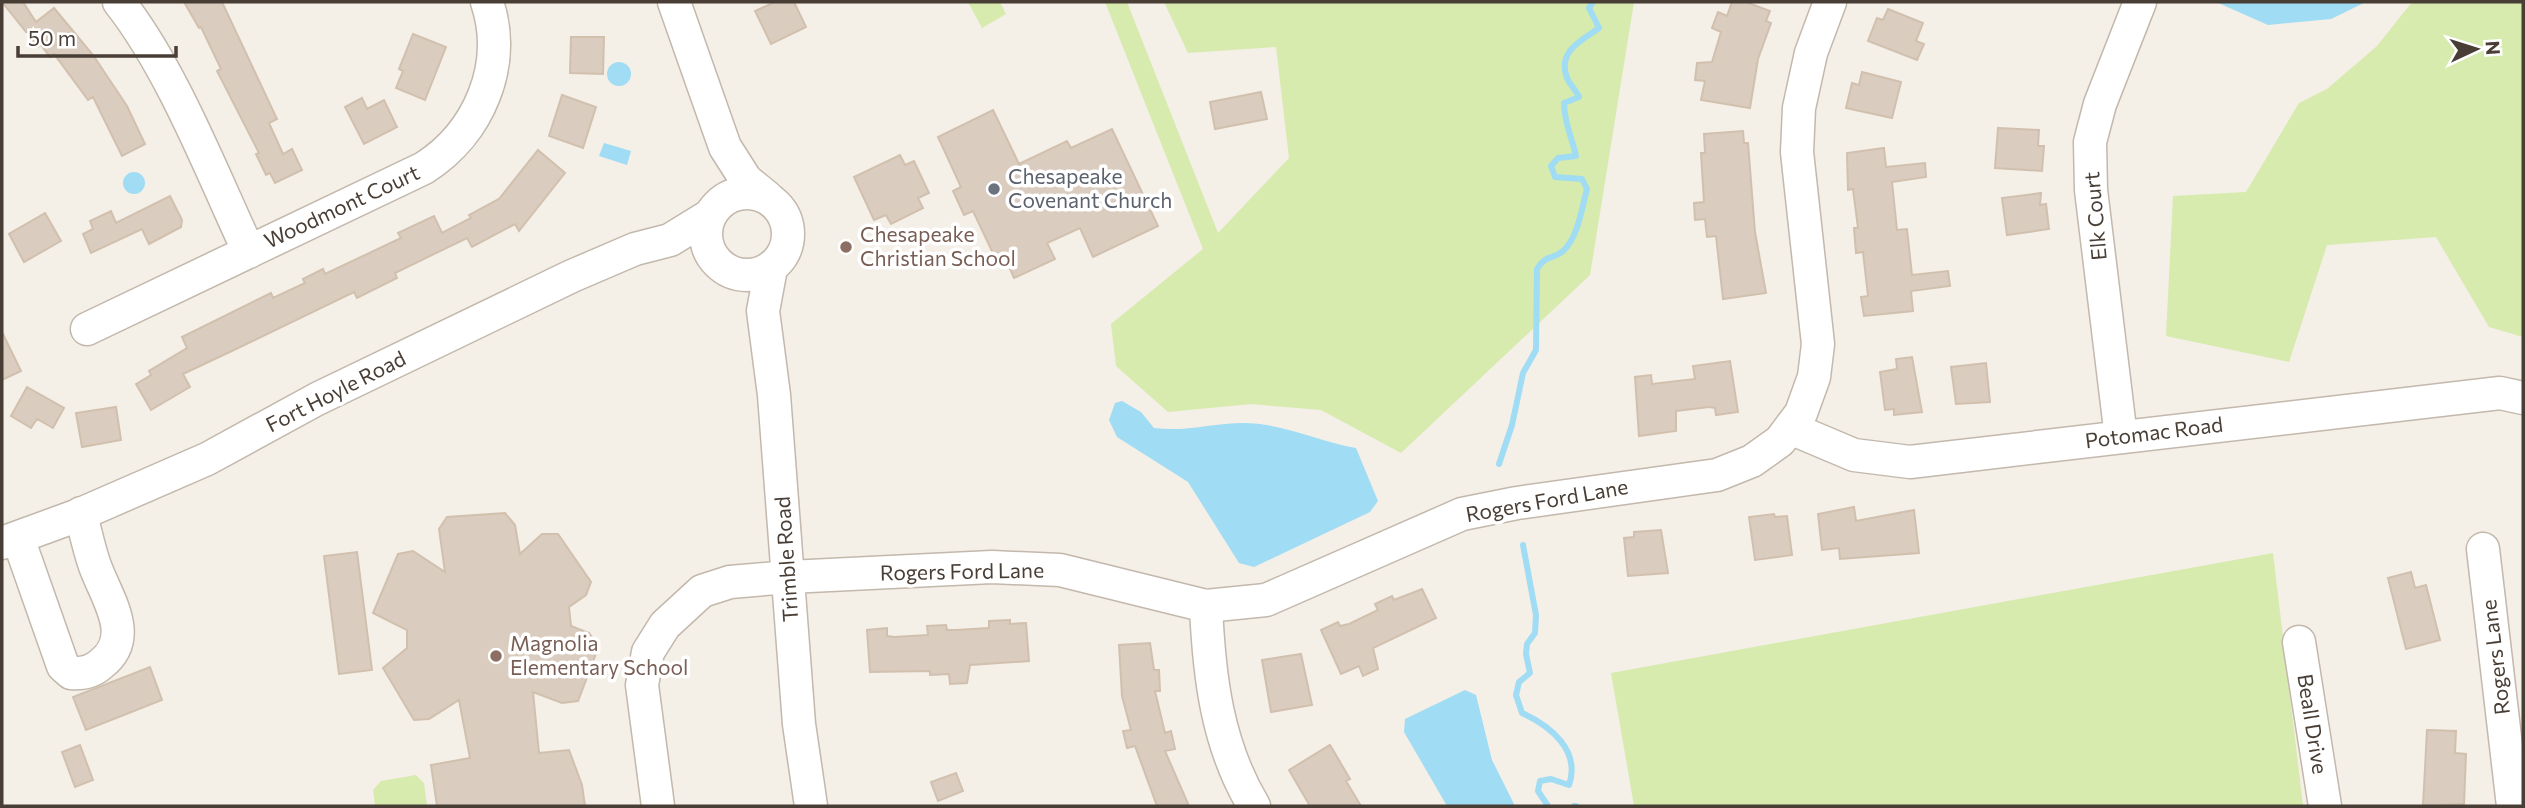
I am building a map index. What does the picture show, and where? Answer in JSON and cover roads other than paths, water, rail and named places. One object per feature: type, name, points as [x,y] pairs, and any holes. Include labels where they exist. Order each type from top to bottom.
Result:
[{"type":"street","points":[[119,2],[155,57],[249,252]]},
{"type":"street","name":"Woodmont Court","points":[[87,329],[424,169],[455,145],[476,114],[489,82],[494,41],[488,2]]},
{"type":"street","points":[[670,240],[688,251],[758,274],[771,268],[787,245],[788,232],[778,206],[746,180],[725,147],[674,2]]},
{"type":"street","name":"Rogers Ford Lane","points":[[658,806],[642,685],[648,652],[666,625],[702,591],[730,582],[992,567],[1060,570],[1206,606],[1266,600],[1462,514],[1517,503],[1717,475],[1752,461],[1780,441],[1790,428],[1801,413],[1814,377],[1818,344],[1797,152],[1799,108],[1811,53],[1830,2]]},
{"type":"street","name":"Elk Court","points":[[2122,437],[2091,190],[2090,142],[2099,104],[2140,2]]},
{"type":"street","points":[[725,147],[706,243],[755,305],[763,311]]},
{"type":"street","points":[[713,211],[740,192],[767,197]]},
{"type":"street","name":"Fort Hoyle Road","points":[[10,541],[207,459],[317,399],[572,276],[635,249],[670,240],[713,211]]},
{"type":"street","name":"Trimble Road","points":[[771,268],[763,311],[775,395],[799,724],[811,806]]},
{"type":"street","name":"Potomac Road","points":[[1790,428],[1854,455],[1910,462],[2500,393],[2523,398]]},
{"type":"street","points":[[10,541],[63,666],[71,673],[87,672],[109,657],[118,645],[118,632],[116,617],[92,557],[82,513]]},
{"type":"street","name":"Rogers Lane","points":[[2483,549],[2513,806]]},
{"type":"street","points":[[1206,606],[1216,712],[1229,754],[1254,806]]},
{"type":"street","name":"Beall Drive","points":[[2299,642],[2325,806]]},
{"type":"water","points":[[2216,2],[2366,2],[2331,19],[2268,25]]},
{"type":"water","points":[[619,62],[627,66],[631,74],[627,82],[619,86],[611,82],[607,74],[611,66]]},
{"type":"water","points":[[604,143],[631,151],[627,165],[599,156]]},
{"type":"water","points":[[134,172],[142,175],[145,183],[142,191],[134,194],[126,191],[123,183],[126,175]]},
{"type":"water","points":[[1122,401],[1141,412],[1154,428],[1255,424],[1356,448],[1378,501],[1370,512],[1254,567],[1239,563],[1188,482],[1117,437],[1109,420],[1115,403]]},
{"type":"water","points":[[1465,690],[1476,695],[1492,760],[1515,806],[1447,806],[1404,732],[1405,719]]},
{"type":"waterway","points":[[1499,464],[1512,425],[1523,373],[1536,350],[1537,269],[1543,261],[1559,254],[1568,245],[1579,222],[1587,189],[1582,179],[1555,177],[1551,166],[1558,158],[1576,156],[1564,103],[1579,97],[1567,78],[1565,61],[1578,42],[1599,28],[1589,8],[1593,2]]},
{"type":"waterway","points":[[1523,545],[1536,615],[1535,633],[1527,644],[1530,673],[1519,682],[1516,695],[1522,713],[1552,732],[1567,750],[1571,761],[1569,785],[1551,779],[1540,781],[1538,791],[1548,806]]},
{"type":"place","name":"Chesapeake Covenant Church","points":[[994,189]]},
{"type":"place","name":"Chesapeake Christian School","points":[[846,247]]},
{"type":"place","name":"Magnolia Elementary School","points":[[496,656]]}]
